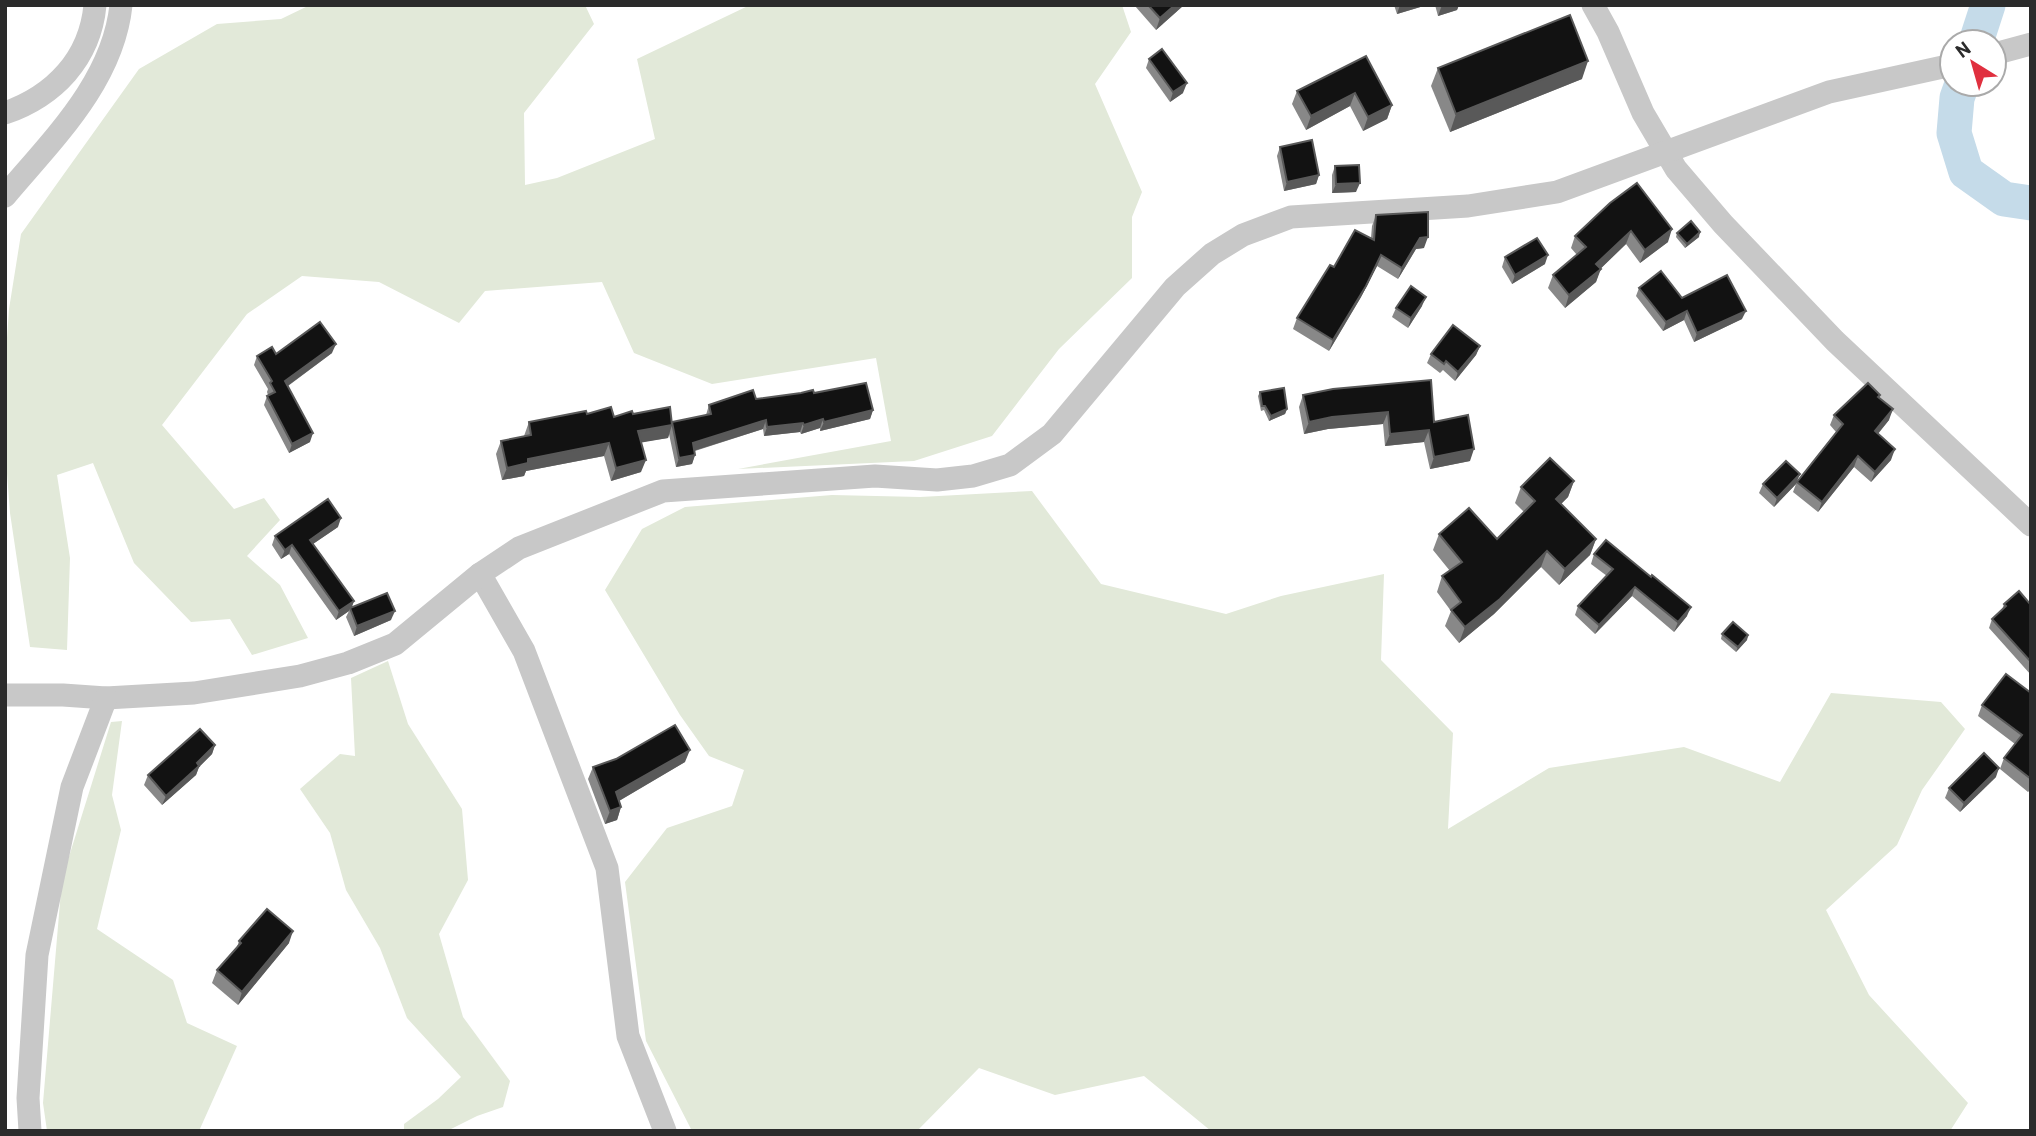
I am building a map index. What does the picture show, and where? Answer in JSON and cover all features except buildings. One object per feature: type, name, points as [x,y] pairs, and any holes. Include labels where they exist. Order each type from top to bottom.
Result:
[{"type":"street","points":[[5,113],[33,102],[56,86],[70,70],[82,51],[95,5]]},
{"type":"street","points":[[5,196],[65,125],[95,83],[119,25],[121,5]]},
{"type":"street","points":[[1593,5],[1608,32],[1643,113],[1665,153],[1723,225],[1835,341],[2031,525]]},
{"type":"street","points":[[2008,50],[2031,44]]},
{"type":"street","points":[[5,695],[106,698],[194,693],[300,676],[348,663],[395,644],[481,573],[519,548],[663,491],[874,476],[937,480],[973,476],[1010,465],[1052,435],[1175,288],[1212,254],[1243,235],[1291,217],[1468,206],[1557,191],[1829,92],[1938,68]]},
{"type":"street","points":[[481,573],[524,651],[607,868],[628,1036],[665,1131]]},
{"type":"street","points":[[30,1131],[28,1098],[37,955],[72,787],[106,698]]},
{"type":"green space","points":[[310,5],[585,5],[594,24],[524,113],[525,185],[557,178],[655,139],[637,59],[750,5],[1122,5],[1131,32],[1095,84],[1142,192],[1132,217],[1132,278],[1059,349],[992,436],[914,461],[738,469],[891,441],[876,358],[712,384],[634,353],[602,282],[485,291],[459,323],[379,282],[302,276],[247,314],[162,425],[234,509],[264,498],[280,520],[247,556],[280,585],[308,638],[252,655],[230,619],[191,622],[134,563],[93,463],[57,475],[70,558],[67,650],[30,647],[10,513],[5,447],[5,367],[9,309],[21,234],[139,69],[217,24],[281,19]]},
{"type":"green space","points":[[1032,491],[1101,584],[1226,614],[1281,596],[1384,574],[1381,660],[1453,733],[1448,829],[1549,768],[1684,747],[1780,782],[1831,693],[1941,702],[1965,729],[1922,790],[1897,845],[1826,910],[1869,995],[1968,1103],[1950,1131],[1211,1131],[1144,1076],[1055,1095],[979,1068],[917,1131],[692,1131],[646,1041],[625,882],[667,828],[732,806],[744,770],[709,756],[680,715],[605,590],[642,529],[685,507],[832,495],[920,497]]},
{"type":"green space","points":[[388,661],[408,724],[462,809],[468,880],[439,934],[463,1017],[510,1081],[503,1107],[447,1131],[404,1131],[404,1124],[438,1099],[461,1077],[407,1018],[380,948],[346,890],[330,833],[300,789],[340,754],[355,756],[351,678]]},
{"type":"green space","points":[[122,721],[112,795],[121,830],[97,929],[173,980],[187,1023],[237,1046],[199,1131],[47,1131],[43,1103],[62,879],[111,722]]},
{"type":"waterway","points":[[1981,28],[1988,5]]},
{"type":"waterway","points":[[1957,98],[1954,133],[1966,172],[2004,199],[2031,203]]}]
